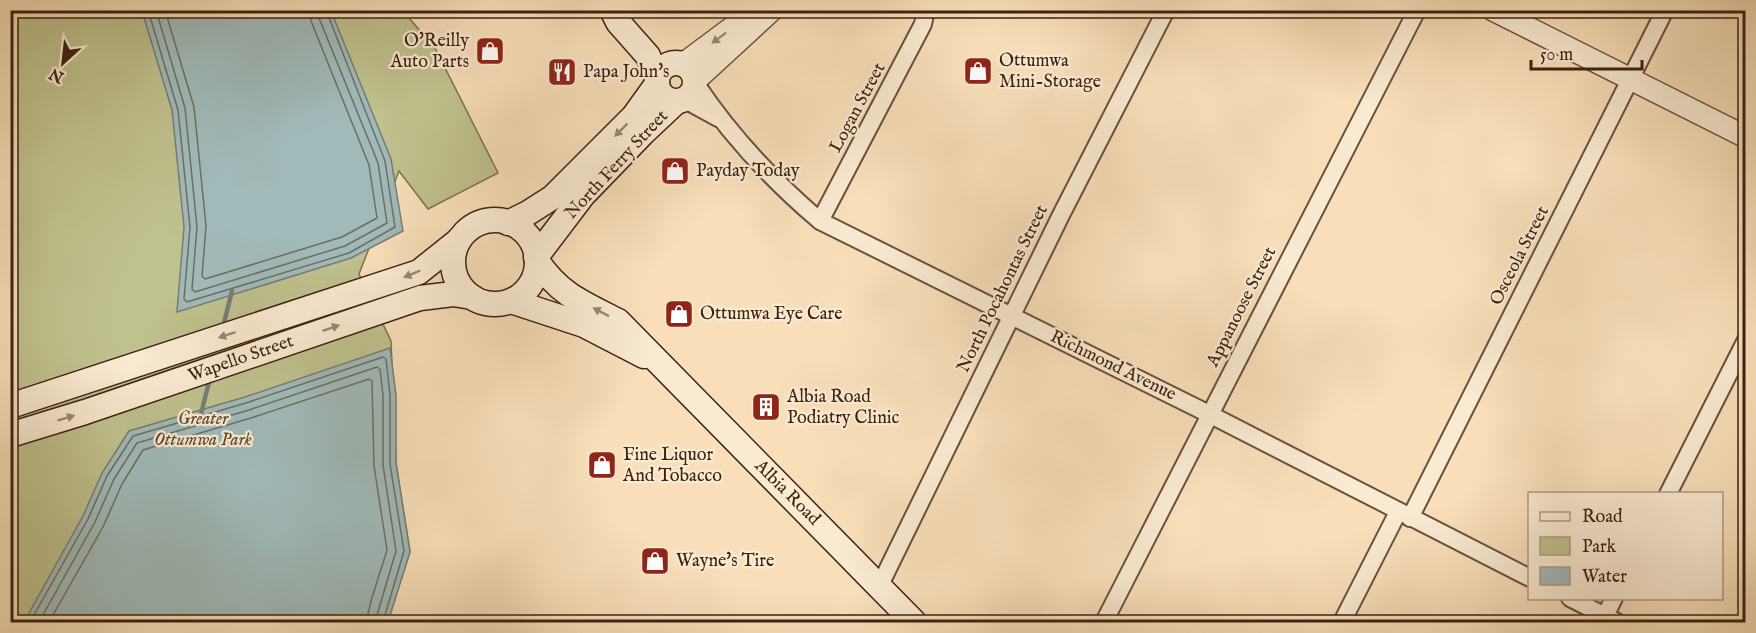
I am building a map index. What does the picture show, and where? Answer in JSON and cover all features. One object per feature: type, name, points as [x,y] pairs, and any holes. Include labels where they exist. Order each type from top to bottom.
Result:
[{"type":"main road","name":"Richmond Avenue","points":[[613,12],[634,26],[686,82]]},
{"type":"main road","name":"Richmond Avenue","points":[[613,12],[618,22],[648,56],[657,81]]},
{"type":"main road","points":[[657,81],[661,94],[670,101],[686,82]]},
{"type":"main road","name":"North Ferry Street","points":[[508,223],[553,197],[634,116],[657,81]]},
{"type":"main road","name":"North Ferry Street","points":[[536,259],[583,195],[642,133],[686,82]]},
{"type":"main road","points":[[499,220],[508,223],[524,232],[530,239],[536,259],[532,280],[520,296],[511,301],[491,304],[472,297],[461,286],[454,271],[454,255],[459,240],[465,232],[481,223],[499,220]]},
{"type":"main road","name":"Wapello Street","points":[[10,406],[419,272],[459,240]]},
{"type":"main road","name":"Albia Road","points":[[536,259],[546,275],[566,294],[618,321],[914,622]]},
{"type":"main road","name":"Wapello Street","points":[[10,435],[86,412],[420,298],[453,294],[472,297]]},
{"type":"main road","name":"Albia Road","points":[[511,301],[584,326],[660,364]]},
{"type":"street","name":"North Ferry Street","points":[[686,82],[752,10]]},
{"type":"street","name":"North Ferry Street","points":[[686,82],[772,10]]},
{"type":"street","name":"Logan Street","points":[[820,221],[919,33],[926,10]]},
{"type":"street","name":"North Pocahontas Street","points":[[879,587],[1061,215],[1166,10]]},
{"type":"street","name":"Appanoose Street","points":[[1104,622],[1417,10]]},
{"type":"street","points":[[1493,10],[1746,137]]},
{"type":"street","name":"Osceola Street","points":[[1342,622],[1404,515],[1665,10]]},
{"type":"street","name":"Richmond Avenue","points":[[686,82],[777,181],[820,221],[1209,414],[1528,577]]},
{"type":"street","points":[[1669,492],[1746,340]]},
{"type":"street","points":[[1574,600],[1611,619],[1614,600]]},
{"type":"green space","name":"Greater Ottumwa Park","points":[[10,11],[403,11],[435,48],[498,173],[428,209],[399,171],[359,274],[391,341],[396,463],[410,552],[386,622],[11,622]]},
{"type":"water","points":[[142,11],[331,11],[391,159],[403,231],[351,258],[177,312],[184,227],[172,110]]},
{"type":"water","points":[[390,348],[396,395],[396,463],[410,552],[388,622],[24,622],[83,516],[102,473],[129,431],[245,397]]},
{"type":"waterway","points":[[223,327],[232,291]]},
{"type":"waterway","points":[[201,414],[210,378]]},
{"type":"place","name":"O'Reilly Auto Parts","points":[[490,51]]},
{"type":"place","name":"Ottumwa Mini-Storage","points":[[978,71]]},
{"type":"place","name":"Papa John's","points":[[562,72]]},
{"type":"place","name":"Payday Today","points":[[675,171]]},
{"type":"place","name":"Ottumwa Eye Care","points":[[679,314]]},
{"type":"place","name":"Albia Road Podiatry Clinic","points":[[766,407]]},
{"type":"place","name":"Fine Liquor And Tobacco","points":[[602,465]]},
{"type":"place","name":"Wayne's Tire","points":[[655,561]]}]
